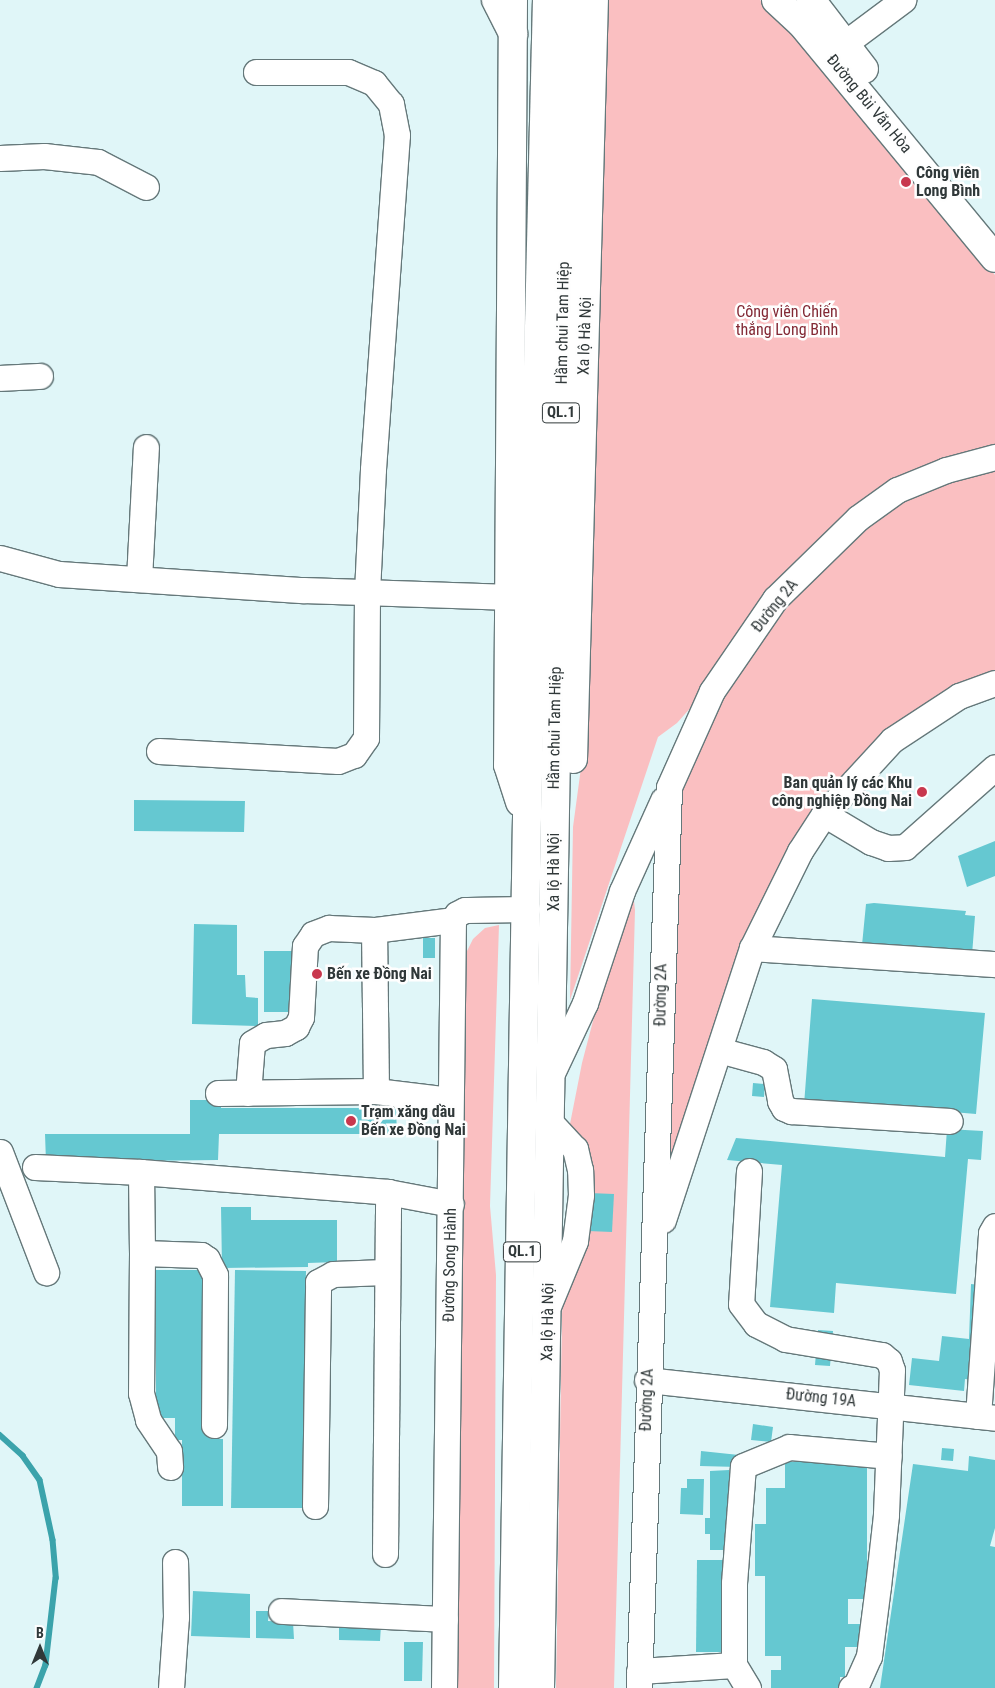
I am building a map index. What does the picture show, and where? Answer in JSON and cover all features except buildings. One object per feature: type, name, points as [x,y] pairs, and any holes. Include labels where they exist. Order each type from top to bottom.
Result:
[{"type":"main road","points":[[496,0],[513,34]]},
{"type":"main road","name":"Xa lộ Hà Nội","points":[[513,0],[508,765],[527,817],[513,1688]]},
{"type":"main road","name":"Hầm chui Tam Hiệp","points":[[527,817],[547,0]]},
{"type":"main road","name":"Đường Bùi Văn Hòa","points":[[776,0],[836,50],[995,235]]},
{"type":"main road","name":"Đường Bùi Văn Hòa","points":[[811,0],[836,50],[995,258]]},
{"type":"main road","name":"Xa lộ Hà Nội","points":[[540,1688],[554,1071],[553,826],[568,799],[574,748],[588,1]]},
{"type":"street","points":[[836,50],[903,0]]},
{"type":"street","points":[[159,751],[338,761],[354,755],[366,738],[368,716],[366,592],[397,135],[391,104],[374,83],[348,72],[256,72]]},
{"type":"street","points":[[0,158],[44,156],[98,162],[146,187]]},
{"type":"street","points":[[0,378],[40,376]]},
{"type":"street","points":[[139,580],[146,447]]},
{"type":"street","name":"Đường 2A","points":[[639,1679],[647,1380],[654,1248],[668,787],[712,690],[775,599],[858,518],[897,490],[946,470],[995,457]]},
{"type":"street","points":[[0,558],[59,574],[366,592],[509,597]]},
{"type":"street","points":[[654,1248],[752,948],[789,871],[824,814],[892,740],[959,696],[995,683]]},
{"type":"street","points":[[824,814],[871,842],[888,848],[905,847],[995,767]]},
{"type":"street","points":[[554,1071],[586,1003],[622,891],[668,787]]},
{"type":"street","points":[[248,1093],[252,1043],[266,1035],[285,1033],[296,1027],[301,1017],[306,946],[312,934],[329,928],[374,930],[453,920],[457,914],[465,910],[527,909]]},
{"type":"street","name":"Đường Song Hành","points":[[444,1688],[453,920]]},
{"type":"street","points":[[374,930],[376,1091]]},
{"type":"street","points":[[752,948],[995,964]]},
{"type":"street","points":[[719,1050],[763,1062],[774,1069],[780,1101],[784,1108],[791,1111],[950,1122]]},
{"type":"street","points":[[218,1093],[376,1091],[450,1100]]},
{"type":"street","points":[[0,1152],[46,1272]]},
{"type":"street","points":[[35,1167],[141,1172],[388,1192],[451,1204]]},
{"type":"street","points":[[749,1171],[741,1304],[756,1324],[785,1339],[882,1355],[889,1361],[892,1370],[889,1405],[886,1515],[869,1656],[855,1687],[851,1688]]},
{"type":"street","points":[[141,1172],[140,1393],[148,1420],[169,1451],[170,1468]]},
{"type":"street","points":[[385,1554],[388,1313],[385,1272],[388,1192]]},
{"type":"street","points":[[987,1417],[991,1233],[995,1226]]},
{"type":"street","points":[[142,1253],[201,1255],[213,1268],[214,1425]]},
{"type":"street","points":[[315,1506],[318,1282],[333,1274],[385,1272]]},
{"type":"street","name":"Đường 19A","points":[[647,1380],[987,1417]]},
{"type":"street","points":[[748,1688],[734,1665],[734,1583],[743,1466],[789,1447],[889,1456]]},
{"type":"street","points":[[171,1688],[176,1617],[175,1562]]},
{"type":"street","points":[[281,1611],[445,1619]]},
{"type":"street","points":[[639,1679],[734,1665]]},
{"type":"green space","name":"Công viên Chiến thắng Long Bình","points":[[604,0],[760,0],[793,28],[995,275],[995,446],[891,482],[677,723],[658,737],[570,1000],[573,827],[585,738]]},
{"type":"green space","points":[[995,467],[995,680],[863,763],[755,925],[662,1212],[679,790],[722,694],[783,607],[866,525],[923,489]]},
{"type":"green space","points":[[629,898],[634,901],[635,910],[614,1688],[556,1688],[562,1314],[567,1250],[569,1129],[582,1063],[625,899]]},
{"type":"green space","points":[[499,925],[490,1206],[496,1275],[494,1688],[451,1688],[459,995],[467,951],[473,939],[485,928]]},
{"type":"waterway","points":[[0,1435],[23,1456],[40,1480],[53,1540],[56,1578],[46,1665],[37,1688]]},
{"type":"place","name":"Công viên Long Bình","points":[[906,182]]},
{"type":"place","name":"Ban quản lý các Khu công nghiệp Đồng Nai","points":[[922,792]]},
{"type":"place","name":"Bến xe Đồng Nai","points":[[317,974]]},
{"type":"place","name":"Trạm xăng dầu Bến xe Đồng Nai","points":[[351,1121]]}]
